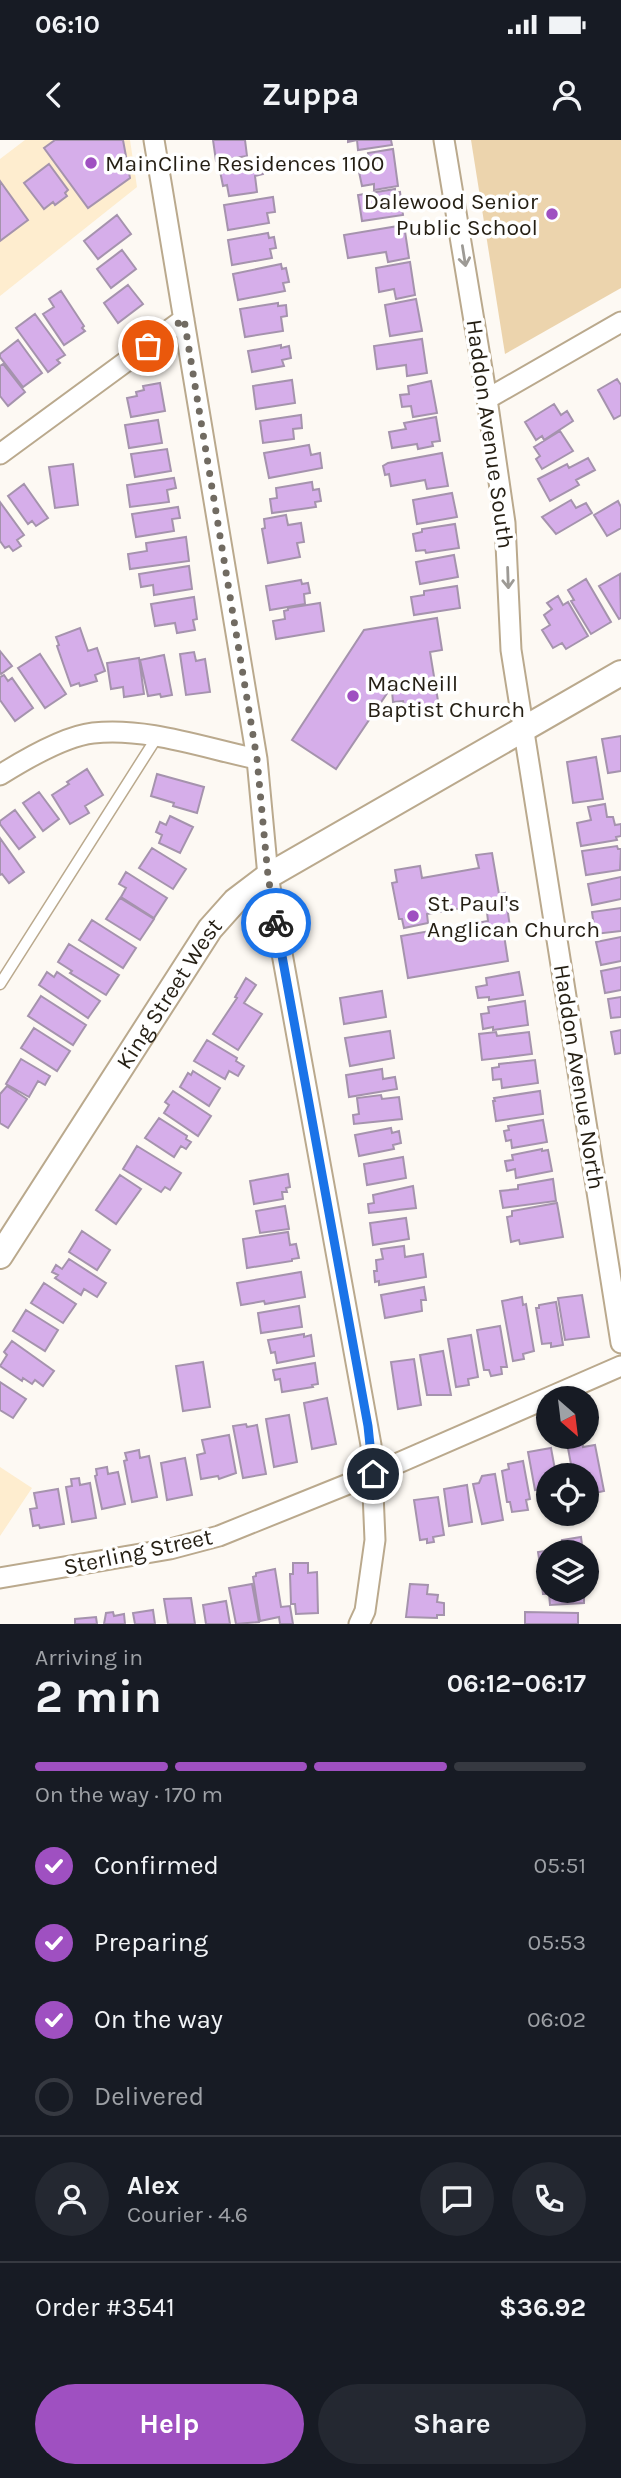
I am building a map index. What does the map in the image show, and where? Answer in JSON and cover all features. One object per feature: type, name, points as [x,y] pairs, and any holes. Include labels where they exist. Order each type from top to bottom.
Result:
[{"type":"street","points":[[154,140],[257,759],[268,876],[370,1435],[375,1541],[365,1611],[359,1624]]},
{"type":"street","name":"Haddon Avenue South","points":[[444,140],[505,523],[511,642],[524,729]]},
{"type":"street","points":[[0,454],[184,319]]},
{"type":"street","points":[[487,399],[621,322]]},
{"type":"street","name":"King Street West","points":[[0,1256],[210,929],[235,901],[268,876],[621,673]]},
{"type":"street","name":"Haddon Avenue North","points":[[524,729],[621,1343]]},
{"type":"street","points":[[0,775],[47,749],[90,733],[134,732],[257,759]]},
{"type":"street","name":"Sterling Street","points":[[0,1578],[170,1549],[219,1536],[373,1474],[621,1366]]},
{"type":"lane","points":[[0,984],[158,737]]},
{"type":"shaded area","points":[[25,140],[130,140],[137,187],[0,296],[0,159]]},
{"type":"shaded area","name":"Dalewood Senior Public School","points":[[471,140],[621,140],[621,288],[505,354]]},
{"type":"shaded area","points":[[0,1467],[32,1488],[0,1536]]},
{"type":"building","name":"MainCline Residences 1100","points":[[55,140],[123,140],[130,178],[88,208],[44,148]]},
{"type":"building","points":[[213,140],[245,140],[247,156],[216,161]]},
{"type":"building","points":[[357,140],[391,140],[392,145],[358,150]]},
{"type":"building","points":[[393,149],[398,186],[374,190],[374,184],[362,186],[359,172],[371,171],[368,153]]},
{"type":"building","points":[[261,159],[263,174],[255,176],[257,192],[229,196],[227,185],[223,186],[219,166]]},
{"type":"building","points":[[49,164],[68,190],[65,193],[67,196],[44,209],[24,183]]},
{"type":"building","points":[[0,181],[28,220],[0,241]]},
{"type":"building","points":[[395,189],[395,193],[400,192],[403,215],[362,221],[358,195]]},
{"type":"building","points":[[273,197],[275,212],[267,213],[269,223],[228,230],[224,205]]},
{"type":"building","points":[[117,215],[131,234],[98,259],[84,241]]},
{"type":"building","points":[[404,225],[409,258],[388,262],[386,252],[348,258],[344,235]]},
{"type":"building","points":[[268,233],[269,238],[274,237],[276,248],[270,249],[272,258],[232,265],[228,240]]},
{"type":"building","points":[[122,250],[136,269],[111,288],[97,269]]},
{"type":"building","points":[[410,262],[415,295],[396,299],[394,289],[379,292],[376,268]]},
{"type":"building","points":[[281,264],[282,269],[286,268],[289,282],[283,283],[285,291],[238,300],[233,274]]},
{"type":"building","points":[[128,285],[143,304],[118,323],[104,303]]},
{"type":"building","points":[[61,291],[85,331],[64,345],[43,314],[54,307],[49,299]]},
{"type":"building","points":[[416,299],[422,331],[390,336],[385,305]]},
{"type":"building","points":[[278,303],[278,306],[286,305],[287,316],[281,317],[283,331],[245,337],[240,309]]},
{"type":"building","points":[[35,314],[65,355],[57,360],[60,363],[48,372],[16,328]]},
{"type":"building","points":[[422,339],[427,373],[407,376],[406,365],[377,369],[374,346]]},
{"type":"building","points":[[18,340],[42,373],[23,387],[0,357],[0,354]]},
{"type":"building","points":[[281,345],[281,348],[289,346],[291,358],[282,360],[284,366],[252,372],[248,351]]},
{"type":"building","points":[[3,364],[25,392],[8,406],[0,396],[0,366]]},
{"type":"building","points":[[617,379],[621,385],[621,415],[614,419],[598,390]]},
{"type":"building","points":[[292,380],[295,403],[256,409],[253,386]]},
{"type":"building","points":[[431,381],[437,413],[413,417],[411,406],[402,407],[400,395],[409,394],[408,386]]},
{"type":"building","points":[[160,383],[165,411],[131,417],[127,398],[137,396],[136,392],[144,390],[143,386]]},
{"type":"building","points":[[554,404],[561,415],[567,411],[573,421],[544,440],[542,436],[536,440],[525,422]]},
{"type":"building","points":[[301,415],[302,428],[293,429],[294,439],[263,443],[260,421]]},
{"type":"building","points":[[436,417],[440,441],[432,442],[433,446],[418,449],[417,444],[392,448],[389,432],[406,429],[404,423]]},
{"type":"building","points":[[158,420],[162,443],[129,448],[125,425]]},
{"type":"building","points":[[560,431],[573,451],[542,469],[536,459],[540,456],[534,447]]},
{"type":"building","points":[[309,445],[311,455],[320,453],[322,468],[269,478],[264,453]]},
{"type":"building","points":[[167,449],[171,471],[135,477],[131,454]]},
{"type":"building","points":[[442,453],[448,486],[427,489],[425,480],[391,486],[389,474],[385,475],[383,466],[388,463]]},
{"type":"building","points":[[588,458],[595,470],[576,480],[579,485],[550,501],[538,479],[567,464],[569,468]]},
{"type":"building","points":[[73,464],[78,505],[55,508],[49,467]]},
{"type":"building","points":[[174,478],[176,488],[167,490],[169,502],[130,507],[127,485]]},
{"type":"building","points":[[312,482],[313,490],[319,489],[321,501],[315,502],[316,507],[272,513],[270,499],[277,498],[276,488]]},
{"type":"building","points":[[24,484],[48,518],[36,526],[32,521],[28,524],[8,496]]},
{"type":"building","points":[[452,493],[457,517],[417,524],[413,500]]},
{"type":"building","points":[[571,500],[576,508],[586,503],[592,513],[556,534],[542,517]]},
{"type":"building","points":[[618,501],[621,507],[621,528],[607,536],[594,515]]},
{"type":"building","points":[[0,502],[24,535],[17,540],[21,546],[13,551],[9,546],[5,548],[0,541]]},
{"type":"building","points":[[178,507],[180,518],[172,519],[174,531],[136,537],[132,514]]},
{"type":"building","points":[[286,515],[288,525],[301,523],[304,542],[297,543],[300,557],[268,563],[262,529],[265,528],[264,519]]},
{"type":"building","points":[[455,524],[459,548],[426,553],[425,550],[416,551],[413,534],[422,532],[422,529]]},
{"type":"building","points":[[186,537],[189,561],[130,569],[128,554],[147,551],[146,543]]},
{"type":"building","points":[[454,555],[458,577],[420,584],[416,562]]},
{"type":"building","points":[[189,566],[192,589],[154,595],[153,585],[141,587],[139,574]]},
{"type":"building","points":[[620,574],[621,618],[619,619],[599,586]]},
{"type":"building","points":[[586,579],[611,622],[591,634],[571,601],[574,600],[568,590]]},
{"type":"building","points":[[301,580],[302,584],[308,583],[310,593],[304,594],[305,604],[270,610],[266,586]]},
{"type":"building","points":[[457,586],[460,608],[414,615],[411,597],[424,595],[424,591]]},
{"type":"building","points":[[558,596],[563,605],[568,602],[588,636],[566,649],[562,643],[553,648],[542,630],[550,625],[544,615],[552,609],[547,603]]},
{"type":"building","points":[[194,597],[197,619],[193,620],[195,630],[177,633],[175,623],[155,626],[151,604]]},
{"type":"building","points":[[320,603],[324,631],[276,639],[273,621],[285,619],[284,611]]},
{"type":"building","name":"MacNeill Baptist Church","points":[[437,618],[442,650],[430,652],[439,707],[417,715],[417,710],[405,712],[403,701],[393,702],[392,691],[388,692],[336,769],[292,740],[364,630]]},
{"type":"building","points":[[80,628],[88,651],[97,648],[105,671],[95,675],[97,681],[71,686],[56,637]]},
{"type":"building","points":[[0,651],[12,666],[1,674],[0,672]]},
{"type":"building","points":[[194,652],[196,661],[205,659],[210,692],[186,695],[180,654]]},
{"type":"building","points":[[40,654],[66,694],[45,708],[18,668]]},
{"type":"building","points":[[164,655],[172,695],[148,696],[140,660]]},
{"type":"building","points":[[139,658],[144,694],[124,697],[123,687],[111,689],[107,663]]},
{"type":"building","points":[[4,675],[8,681],[12,678],[33,708],[15,721],[0,700],[0,677]]},
{"type":"building","points":[[621,736],[621,771],[608,773],[602,739]]},
{"type":"building","points":[[596,757],[603,799],[573,803],[567,762]]},
{"type":"building","points":[[87,769],[103,795],[85,806],[89,813],[70,824],[52,795]]},
{"type":"building","points":[[157,774],[204,787],[197,813],[151,796]]},
{"type":"building","points":[[39,792],[59,819],[43,831],[23,803]]},
{"type":"building","points":[[605,804],[607,817],[613,817],[615,825],[621,824],[621,836],[616,837],[617,840],[581,846],[577,823],[591,820],[588,807]]},
{"type":"building","points":[[15,810],[35,837],[19,849],[0,824],[0,821]]},
{"type":"building","points":[[170,816],[193,827],[180,853],[159,843],[162,835],[156,832],[160,822],[166,825]]},
{"type":"building","points":[[0,838],[24,872],[9,883],[0,875]]},
{"type":"building","points":[[617,846],[621,849],[620,870],[586,875],[582,851]]},
{"type":"building","points":[[152,848],[186,869],[173,889],[139,868]]},
{"type":"building","name":"St. Paul's Anglican Church","points":[[492,853],[499,894],[505,893],[511,934],[504,935],[508,961],[408,978],[401,936],[488,921],[486,904],[427,914],[428,923],[404,928],[402,919],[399,919],[392,883],[397,882],[395,870],[420,866],[422,878],[479,868],[476,855]]},
{"type":"building","points":[[126,872],[167,898],[154,918],[121,897],[126,888],[119,884]]},
{"type":"building","points":[[621,877],[621,899],[592,905],[588,884]]},
{"type":"building","points":[[120,898],[154,919],[140,940],[106,919]]},
{"type":"building","points":[[621,908],[621,931],[595,934],[592,912]]},
{"type":"building","points":[[92,920],[136,948],[123,968],[79,940]]},
{"type":"building","points":[[621,937],[621,961],[601,965],[596,942]]},
{"type":"building","points":[[69,944],[119,975],[106,995],[70,973],[72,971],[58,962]]},
{"type":"building","points":[[621,967],[621,990],[605,993],[601,971]]},
{"type":"building","points":[[47,972],[54,977],[57,972],[100,1001],[88,1018],[39,985]]},
{"type":"building","points":[[519,972],[523,995],[489,1000],[489,997],[478,998],[476,987],[487,985],[486,978]]},
{"type":"building","points":[[246,978],[256,985],[244,1003],[262,1014],[238,1050],[213,1034],[237,998],[235,997]]},
{"type":"building","points":[[382,991],[386,1017],[344,1024],[340,998]]},
{"type":"building","points":[[41,996],[86,1025],[73,1045],[28,1016]]},
{"type":"building","points":[[621,997],[621,1017],[611,1018],[608,999]]},
{"type":"building","points":[[525,1001],[528,1025],[483,1029],[481,1014],[489,1013],[488,1007]]},
{"type":"building","points":[[34,1028],[70,1051],[57,1071],[21,1048]]},
{"type":"building","points":[[621,1030],[621,1053],[615,1054],[611,1032]]},
{"type":"building","points":[[390,1031],[394,1058],[350,1066],[345,1038]]},
{"type":"building","points":[[496,1032],[497,1036],[529,1032],[532,1054],[482,1060],[479,1034]]},
{"type":"building","points":[[207,1040],[237,1058],[236,1061],[244,1066],[238,1076],[229,1071],[225,1079],[194,1061]]},
{"type":"building","points":[[21,1059],[50,1076],[45,1085],[38,1081],[29,1097],[6,1084]]},
{"type":"building","points":[[535,1060],[538,1083],[502,1088],[501,1079],[493,1080],[492,1068],[499,1067],[499,1064]]},
{"type":"building","points":[[382,1069],[383,1079],[395,1077],[397,1089],[349,1097],[346,1075]]},
{"type":"building","points":[[193,1071],[220,1088],[209,1106],[180,1087],[188,1073],[191,1075]]},
{"type":"building","points":[[7,1086],[27,1099],[8,1128],[0,1123],[0,1094]]},
{"type":"building","points":[[173,1091],[211,1116],[198,1136],[164,1113],[169,1105],[165,1102]]},
{"type":"building","points":[[540,1091],[543,1114],[496,1121],[494,1098]]},
{"type":"building","points":[[381,1095],[382,1099],[399,1097],[402,1119],[354,1124],[353,1115],[359,1114],[357,1098]]},
{"type":"building","points":[[159,1118],[187,1136],[186,1139],[191,1142],[186,1149],[181,1146],[174,1157],[145,1138]]},
{"type":"building","points":[[543,1120],[547,1142],[512,1148],[511,1140],[506,1141],[504,1131],[509,1130],[508,1126]]},
{"type":"building","points":[[391,1128],[392,1133],[399,1131],[401,1143],[393,1145],[394,1149],[359,1156],[355,1135]]},
{"type":"building","points":[[137,1146],[181,1173],[170,1190],[165,1187],[161,1192],[123,1169]]},
{"type":"building","points":[[548,1150],[552,1171],[516,1178],[515,1169],[507,1171],[505,1161],[513,1160],[512,1155]]},
{"type":"building","points":[[403,1157],[406,1178],[367,1185],[364,1164]]},
{"type":"building","points":[[288,1174],[290,1187],[286,1188],[287,1192],[282,1192],[283,1199],[254,1204],[250,1181]]},
{"type":"building","points":[[120,1175],[141,1189],[116,1224],[96,1210]]},
{"type":"building","points":[[553,1179],[556,1201],[503,1208],[500,1191]]},
{"type":"building","points":[[413,1186],[416,1208],[369,1213],[368,1204],[374,1203],[373,1195]]},
{"type":"building","points":[[557,1203],[563,1237],[520,1244],[519,1240],[511,1242],[507,1217],[512,1216],[512,1211]]},
{"type":"building","points":[[285,1206],[289,1229],[260,1233],[256,1211]]},
{"type":"building","points":[[406,1218],[409,1239],[373,1245],[370,1223]]},
{"type":"building","points":[[82,1231],[110,1250],[97,1270],[69,1252]]},
{"type":"building","points":[[288,1232],[290,1245],[296,1244],[299,1258],[247,1268],[243,1239]]},
{"type":"building","points":[[404,1246],[405,1257],[423,1254],[426,1277],[379,1285],[379,1281],[375,1282],[374,1271],[377,1271],[376,1260],[383,1259],[381,1249]]},
{"type":"building","points":[[69,1259],[106,1283],[97,1297],[84,1289],[81,1295],[55,1278],[58,1275],[52,1272],[56,1265],[62,1269]]},
{"type":"building","points":[[301,1272],[305,1297],[241,1305],[237,1283]]},
{"type":"building","points":[[44,1283],[76,1304],[63,1323],[31,1303]]},
{"type":"building","points":[[424,1287],[426,1300],[421,1300],[422,1311],[385,1318],[381,1295]]},
{"type":"building","points":[[582,1295],[589,1337],[565,1340],[558,1298]]},
{"type":"building","points":[[522,1297],[523,1305],[526,1304],[534,1351],[523,1354],[524,1359],[513,1361],[502,1301]]},
{"type":"building","points":[[556,1302],[563,1345],[551,1347],[551,1343],[542,1344],[536,1308]]},
{"type":"building","points":[[299,1306],[302,1327],[261,1333],[258,1313]]},
{"type":"building","points":[[26,1310],[58,1330],[45,1351],[13,1331]]},
{"type":"building","points":[[500,1326],[507,1367],[501,1367],[502,1374],[491,1376],[489,1370],[484,1370],[477,1330]]},
{"type":"building","points":[[304,1334],[304,1337],[311,1335],[314,1356],[277,1363],[275,1352],[271,1353],[268,1340]]},
{"type":"building","points":[[471,1335],[478,1377],[468,1379],[469,1385],[456,1387],[448,1339]]},
{"type":"building","points":[[12,1341],[54,1371],[43,1386],[35,1380],[32,1384],[23,1378],[22,1381],[0,1366],[7,1355],[4,1352]]},
{"type":"building","points":[[443,1351],[451,1395],[427,1395],[420,1355]]},
{"type":"building","points":[[414,1359],[421,1405],[398,1409],[391,1362]]},
{"type":"building","points":[[203,1362],[210,1407],[183,1411],[176,1366]]},
{"type":"building","points":[[315,1363],[318,1384],[282,1392],[280,1379],[275,1380],[273,1370]]},
{"type":"building","points":[[0,1382],[26,1399],[13,1418],[0,1410]]},
{"type":"building","points":[[327,1398],[336,1444],[312,1449],[304,1403]]},
{"type":"building","points":[[289,1415],[297,1462],[274,1467],[266,1419]]},
{"type":"building","points":[[246,1424],[247,1427],[257,1425],[266,1474],[243,1478],[233,1426]]},
{"type":"building","points":[[229,1435],[236,1473],[219,1479],[218,1476],[201,1479],[197,1455],[205,1453],[202,1440]]},
{"type":"building","points":[[551,1449],[554,1463],[536,1463],[536,1490],[535,1490],[528,1452]]},
{"type":"building","points":[[568,1449],[596,1449],[599,1463],[571,1463]]},
{"type":"building","points":[[139,1450],[140,1458],[149,1456],[157,1497],[132,1502],[124,1461],[127,1460],[125,1453]]},
{"type":"building","points":[[185,1458],[192,1495],[167,1500],[161,1463]]},
{"type":"building","points":[[523,1461],[530,1499],[526,1500],[528,1510],[512,1512],[510,1502],[507,1502],[502,1471],[509,1469],[508,1464]]},
{"type":"building","points":[[599,1465],[604,1491],[599,1492]]},
{"type":"building","points":[[107,1467],[108,1474],[118,1472],[125,1504],[102,1509],[95,1476],[96,1469]]},
{"type":"building","points":[[495,1474],[503,1520],[482,1524],[473,1484],[479,1483],[482,1476]]},
{"type":"building","points":[[79,1478],[80,1485],[90,1483],[96,1518],[72,1522],[66,1487],[72,1486],[71,1479]]},
{"type":"building","points":[[467,1485],[472,1522],[449,1526],[444,1489]]},
{"type":"building","points":[[58,1489],[64,1524],[40,1528],[39,1525],[33,1526],[30,1509],[37,1508],[34,1493]]},
{"type":"building","points":[[438,1497],[444,1535],[433,1537],[434,1542],[427,1543],[427,1539],[420,1540],[414,1500]]},
{"type":"building","points":[[293,1563],[308,1563],[308,1573],[317,1572],[318,1613],[296,1614],[295,1604],[291,1604],[290,1574],[293,1574]]},
{"type":"building","points":[[275,1569],[281,1607],[290,1606],[293,1624],[280,1624],[279,1617],[260,1621],[253,1577],[256,1573]]},
{"type":"building","points":[[252,1584],[259,1622],[236,1624],[229,1588]]},
{"type":"building","points":[[410,1584],[428,1585],[427,1594],[438,1595],[437,1602],[444,1603],[444,1615],[437,1615],[437,1618],[406,1617]]},
{"type":"building","points":[[191,1598],[195,1624],[168,1624],[164,1599]]},
{"type":"building","points":[[226,1601],[230,1624],[206,1624],[203,1605]]},
{"type":"building","points":[[550,1603],[584,1603],[550,1605]]},
{"type":"building","points":[[153,1610],[155,1624],[135,1624],[133,1613]]},
{"type":"building","points":[[113,1612],[114,1616],[124,1614],[125,1624],[104,1624],[106,1613]]},
{"type":"building","points":[[525,1612],[578,1613],[578,1624],[525,1624]]},
{"type":"building","points":[[96,1617],[97,1624],[75,1624],[75,1619]]},
{"type":"way so far","points":[[148,346],[184,319],[257,759],[268,876],[276,923]]},
{"type":"place","name":"MainCline Residences 1100","points":[[91,163]]},
{"type":"place","name":"Dalewood Senior Public School","points":[[552,214]]},
{"type":"place","name":"MacNeill Baptist Church","points":[[353,696]]},
{"type":"place","name":"St. Paul's Anglican Church","points":[[413,916]]},
{"type":"route","points":[[276,923],[368,1426],[373,1474]]}]
